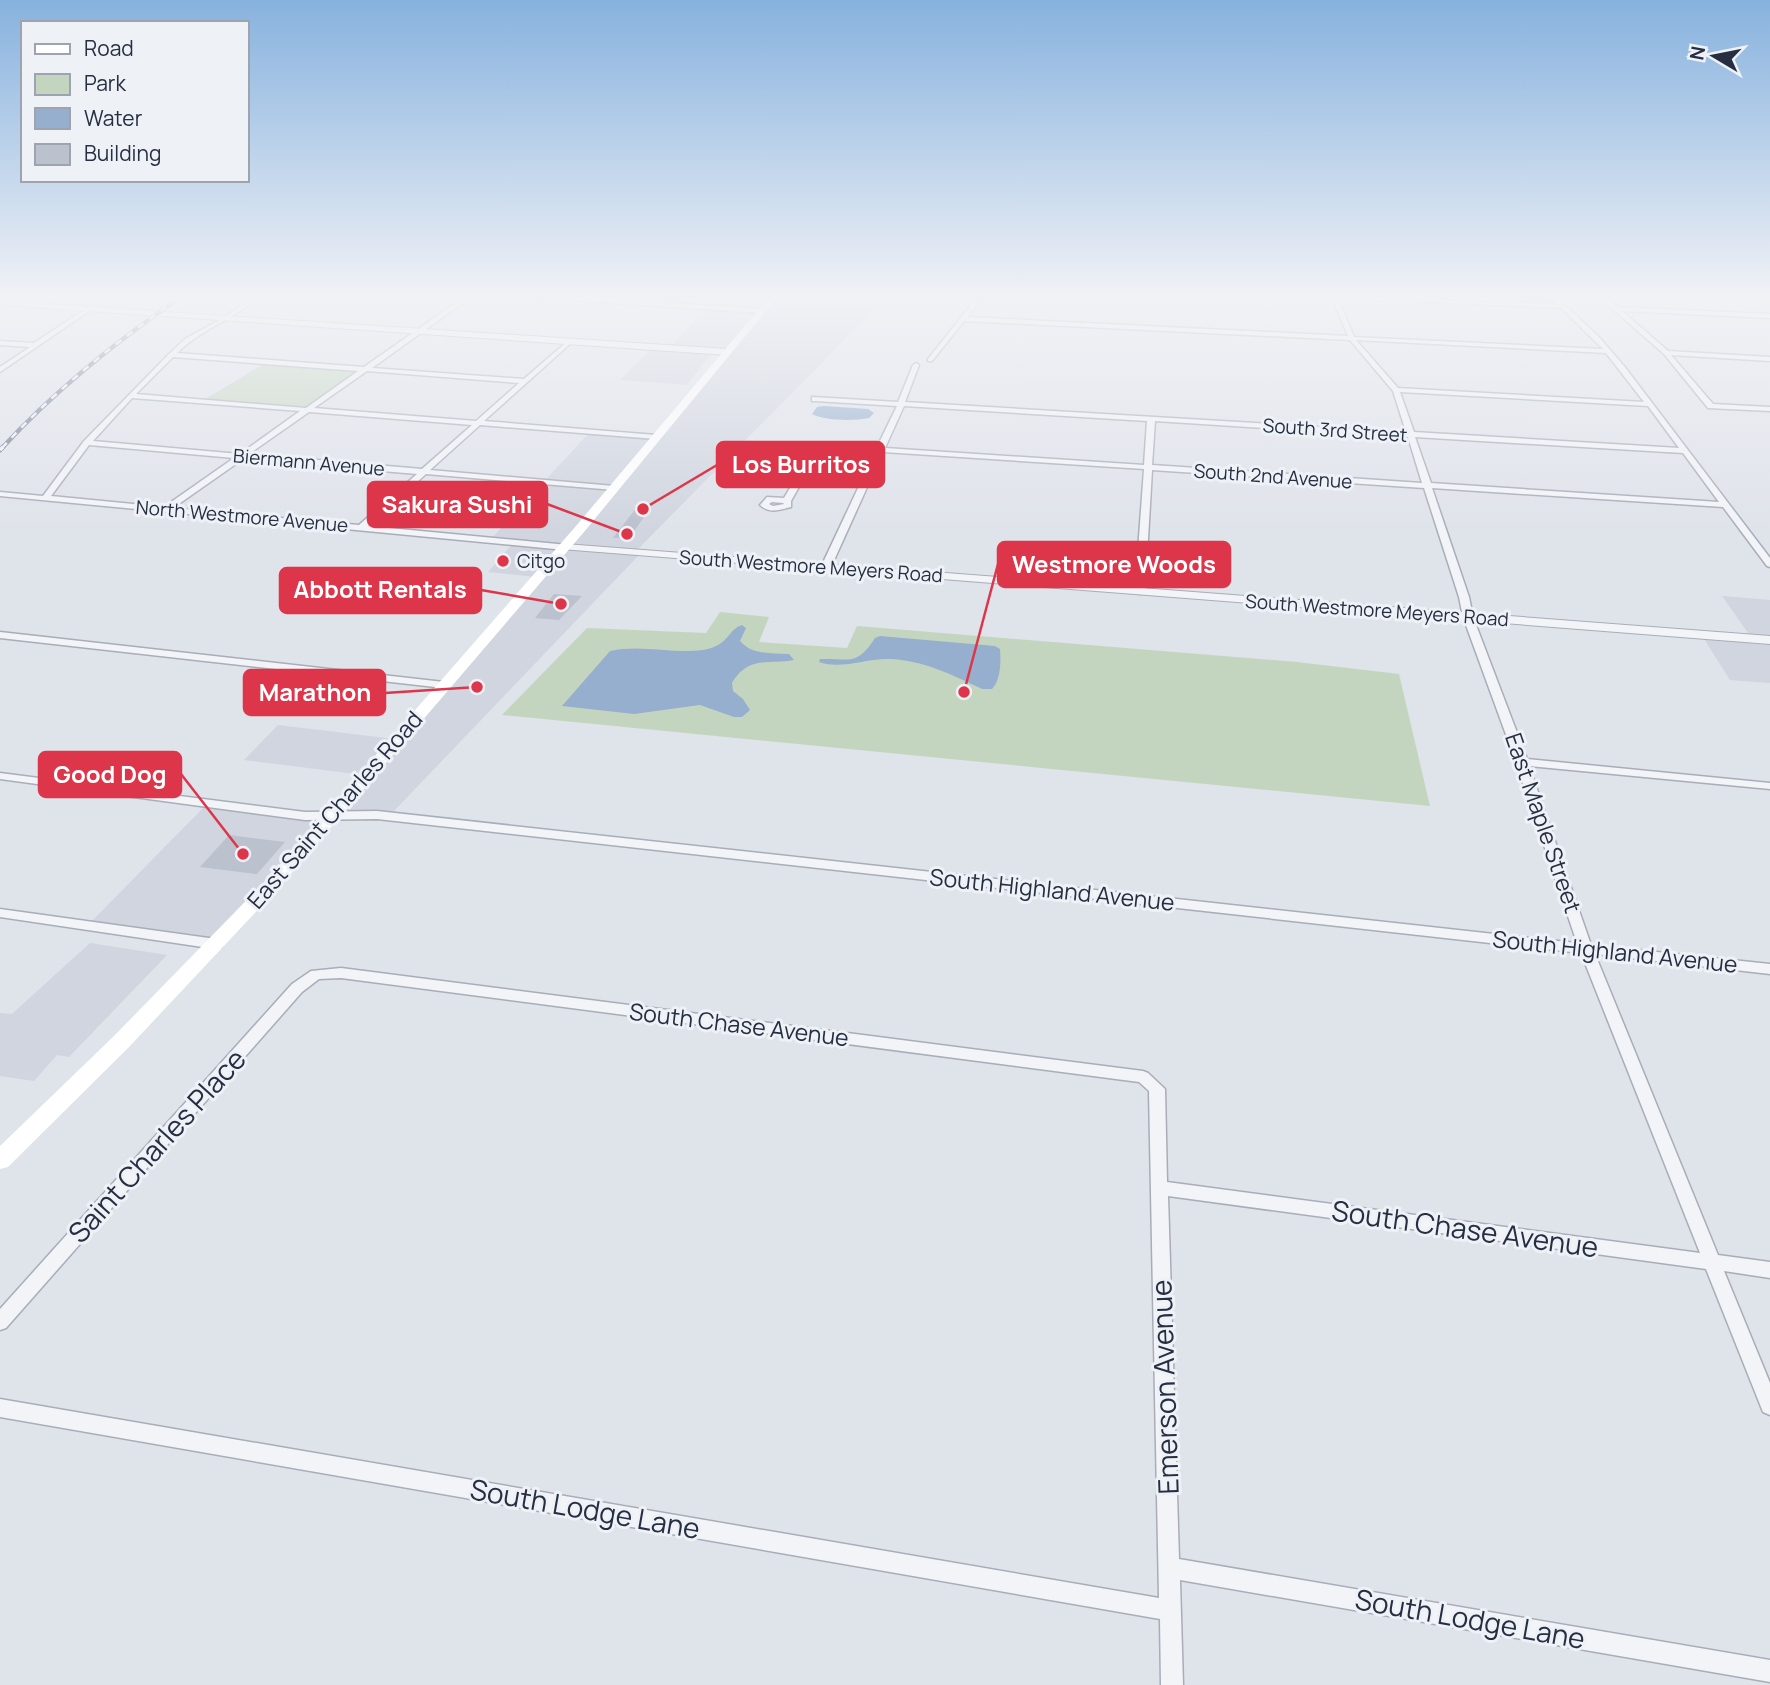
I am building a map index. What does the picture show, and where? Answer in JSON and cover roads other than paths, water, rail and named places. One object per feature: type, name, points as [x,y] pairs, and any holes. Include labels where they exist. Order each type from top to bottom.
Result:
[{"type":"main road","name":"East Saint Charles Road","points":[[0,1160],[81,1083],[216,944],[334,815],[565,547],[710,374]]},
{"type":"street","points":[[45,498],[87,443],[153,374]]},
{"type":"street","points":[[166,509],[360,374]]},
{"type":"street","points":[[413,374],[524,382]]},
{"type":"street","points":[[362,527],[533,374]]},
{"type":"street","points":[[826,567],[913,374]]},
{"type":"street","points":[[1382,374],[1396,390],[1648,404]]},
{"type":"street","points":[[1625,374],[1687,451],[1770,564]]},
{"type":"street","points":[[1684,374],[1711,406],[1770,409]]},
{"type":"street","name":"East Maple Street","points":[[1396,390],[1429,486],[1468,617],[1522,762],[1586,948],[1770,1406]]},
{"type":"street","points":[[130,396],[656,437]]},
{"type":"street","name":"South 3rd Street","points":[[815,399],[1687,451]]},
{"type":"street","points":[[1140,592],[1151,419]]},
{"type":"street","name":"Biermann Avenue","points":[[87,443],[614,488]]},
{"type":"street","points":[[787,501],[820,446]]},
{"type":"street","name":"South 2nd Avenue","points":[[820,446],[1727,505]]},
{"type":"street","name":"North Westmore Avenue","points":[[0,494],[565,547]]},
{"type":"street","name":"South Westmore Meyers Road","points":[[565,547],[1770,640]]},
{"type":"street","points":[[0,635],[444,685]]},
{"type":"street","points":[[1522,762],[1770,786]]},
{"type":"street","name":"South Highland Avenue","points":[[0,776],[305,816],[377,815],[1770,969]]},
{"type":"street","points":[[0,913],[216,944]]},
{"type":"street","name":"South Chase Avenue","points":[[316,974],[341,973],[1143,1077],[1157,1089]]},
{"type":"street","name":"Saint Charles Place","points":[[0,1322],[297,988],[316,974]]},
{"type":"street","name":"Emerson Avenue","points":[[1157,1089],[1172,1685]]},
{"type":"street","name":"South Chase Avenue","points":[[1159,1188],[1770,1270]]},
{"type":"street","name":"South Lodge Lane","points":[[0,1408],[1170,1610]]},
{"type":"street","name":"South Lodge Lane","points":[[1170,1568],[1770,1671]]},
{"type":"water","points":[[817,407],[868,409],[874,413],[869,418],[848,420],[812,414]]},
{"type":"water","points":[[742,625],[746,628],[740,641],[745,646],[762,652],[789,654],[794,660],[752,665],[738,674],[732,683],[733,691],[743,699],[750,710],[742,717],[734,717],[700,705],[634,714],[562,706],[610,651],[633,648],[703,650],[718,645]]},
{"type":"water","points":[[880,636],[995,646],[1000,649],[997,681],[992,689],[982,689],[937,669],[902,660],[880,659],[836,665],[819,662],[820,659],[846,660],[857,657]]},
{"type":"railway","points":[[2,448],[80,374]]},
{"type":"place","name":"Los Burritos","points":[[643,509]]},
{"type":"place","name":"Sakura Sushi","points":[[627,534]]},
{"type":"place","name":"Citgo","points":[[503,561]]},
{"type":"place","name":"Abbott Rentals","points":[[561,604]]},
{"type":"place","name":"Marathon","points":[[477,687]]},
{"type":"place","name":"Westmore Woods","points":[[964,692]]},
{"type":"place","name":"Good Dog","points":[[243,854]]}]
